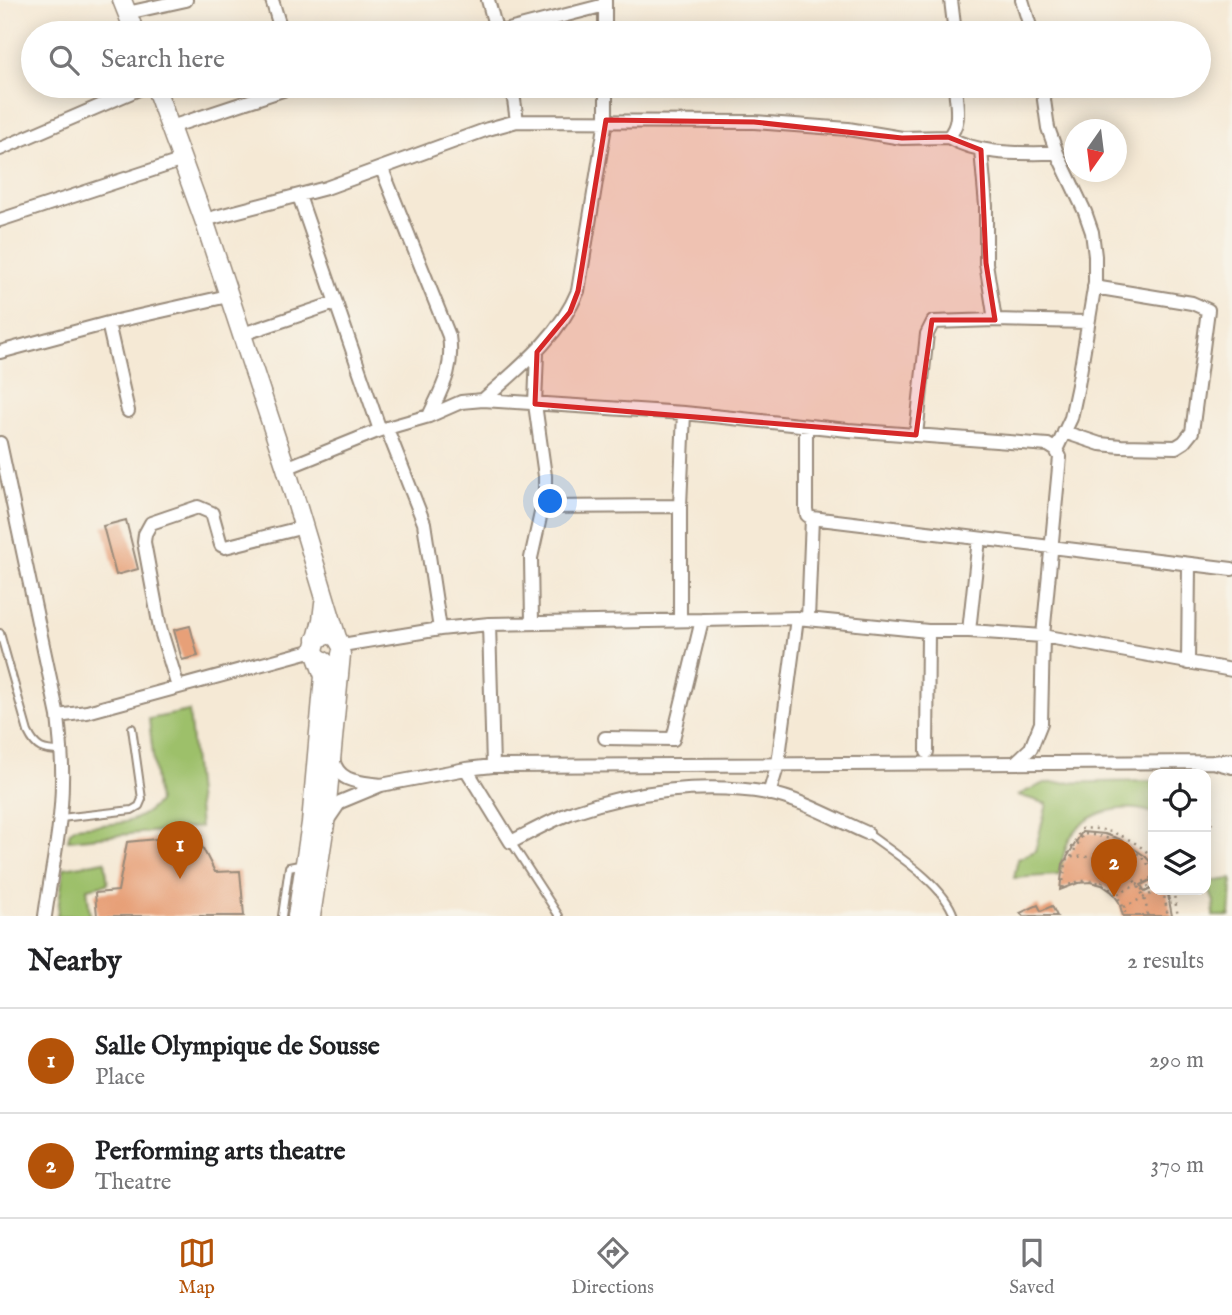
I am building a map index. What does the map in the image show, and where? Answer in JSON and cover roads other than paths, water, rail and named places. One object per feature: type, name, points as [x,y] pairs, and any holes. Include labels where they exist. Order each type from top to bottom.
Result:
[{"type":"main road","points":[[160,98],[204,220],[286,468],[340,646],[325,824],[311,916]]},
{"type":"main road","points":[[297,916],[306,864],[324,676],[316,649],[325,600]]},
{"type":"main road","points":[[316,649],[324,634],[340,646]]},
{"type":"main road","points":[[316,649],[330,662],[340,646]]},
{"type":"street","points":[[124,7],[186,0]]},
{"type":"street","points":[[272,0],[278,21]]},
{"type":"street","points":[[488,0],[494,21]]},
{"type":"street","points":[[951,0],[954,21]]},
{"type":"street","points":[[1022,0],[1028,21]]},
{"type":"street","points":[[540,21],[605,3],[605,21]]},
{"type":"street","points":[[0,149],[118,98]]},
{"type":"street","points":[[171,127],[259,98]]},
{"type":"street","points":[[514,98],[517,121]]},
{"type":"street","points":[[483,400],[537,352],[569,312],[578,291],[606,120],[606,98]]},
{"type":"street","points":[[948,137],[957,122],[956,98]]},
{"type":"street","points":[[1044,98],[1048,128],[1092,232],[1096,256],[1094,287],[1071,418],[1056,450]]},
{"type":"street","points":[[204,220],[299,196],[517,121],[754,122],[848,129],[902,138],[948,137],[981,150],[1057,153]]},
{"type":"street","points":[[981,150],[986,206],[986,263],[995,320]]},
{"type":"street","points":[[0,220],[183,160]]},
{"type":"street","points":[[382,169],[449,335],[452,355],[449,372],[429,416]]},
{"type":"street","points":[[299,196],[335,303],[384,430],[424,523],[440,629]]},
{"type":"street","points":[[1064,432],[1100,444],[1176,447],[1192,432],[1208,310],[1192,303],[1094,287]]},
{"type":"street","points":[[0,352],[108,323],[228,296]]},
{"type":"street","points":[[240,335],[335,303]]},
{"type":"street","points":[[916,435],[927,334],[933,322],[1087,322]]},
{"type":"street","points":[[108,323],[128,411]]},
{"type":"street","points":[[532,622],[531,558],[542,507],[545,476],[535,404],[537,352]]},
{"type":"street","points":[[286,468],[461,402],[483,400],[1048,445],[1056,450],[1060,457],[1043,636],[1041,723],[1031,748],[1015,763]]},
{"type":"street","points":[[680,620],[680,506],[684,414]]},
{"type":"street","points":[[806,426],[806,509],[807,515],[812,518],[1232,569]]},
{"type":"street","points":[[0,443],[58,716],[62,751],[59,818],[45,916]]},
{"type":"street","points":[[542,507],[680,506]]},
{"type":"street","points":[[178,687],[160,628],[144,542],[151,523],[198,507],[203,508],[212,513],[221,545],[225,547],[304,527]]},
{"type":"street","points":[[769,794],[778,764],[802,619],[812,518]]},
{"type":"street","points":[[969,631],[979,539]]},
{"type":"street","points":[[1188,663],[1189,564]]},
{"type":"street","points":[[340,646],[440,629],[489,624],[802,619],[928,631],[1043,636],[1232,670]]},
{"type":"street","points":[[605,738],[673,739],[702,620]]},
{"type":"street","points":[[489,624],[493,766]]},
{"type":"street","points":[[927,752],[928,631]]},
{"type":"street","points":[[58,716],[87,712],[316,649]]},
{"type":"street","points":[[331,754],[335,768],[346,779],[381,785]]},
{"type":"street","points":[[325,824],[340,802],[381,785],[493,766],[1232,760]]},
{"type":"street","points":[[1209,762],[1232,767]]},
{"type":"street","points":[[466,769],[511,842],[571,813],[610,801],[670,790],[724,790],[769,794],[867,833]]},
{"type":"lane","points":[[0,633],[33,743],[40,749],[62,751]]},
{"type":"lane","points":[[59,818],[132,810],[139,806],[142,799],[132,728]]},
{"type":"lane","points":[[867,833],[936,889],[950,905],[954,916]]},
{"type":"lane","points":[[511,842],[559,916]]},
{"type":"lane","points":[[282,916],[289,867],[306,864]]},
{"type":"place","name":"Salle Olympique de Sousse","points":[[180,879]]},
{"type":"place","name":"Performing arts theatre","points":[[1114,897]]}]
